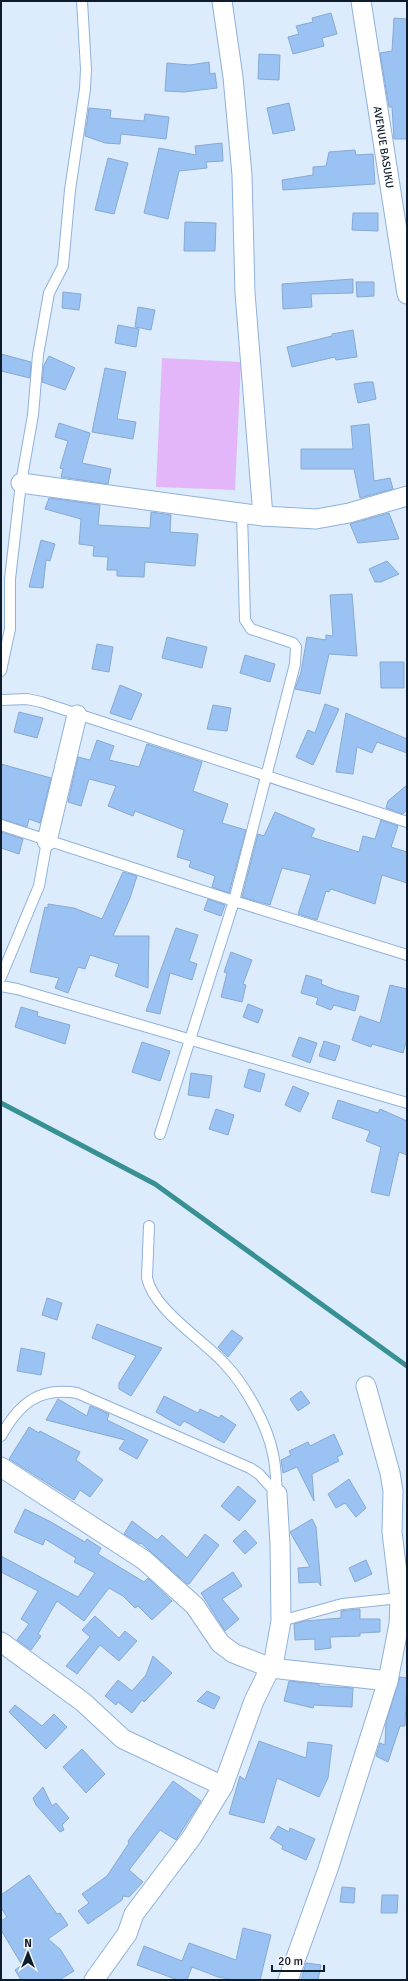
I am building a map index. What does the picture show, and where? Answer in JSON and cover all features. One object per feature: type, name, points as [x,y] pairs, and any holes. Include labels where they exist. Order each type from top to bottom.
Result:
[{"type":"street","points":[[222,1],[233,77],[242,174],[245,293],[263,516]]},
{"type":"street","name":"AVENUE BASUKU","points":[[361,1],[407,294]]},
{"type":"street","points":[[21,483],[263,516],[316,520],[349,513],[407,496]]},
{"type":"street","points":[[47,841],[77,715]]},
{"type":"street","points":[[288,1980],[328,1869],[388,1681],[399,1624],[400,1598],[392,1532],[393,1490],[390,1473],[366,1386]]},
{"type":"street","points":[[1,1467],[144,1560],[195,1606],[220,1643],[233,1653],[271,1668],[388,1681]]},
{"type":"street","points":[[94,1980],[127,1934],[134,1914],[192,1837],[223,1786],[254,1701],[271,1668],[278,1644],[281,1621],[280,1544],[276,1494]]},
{"type":"street","points":[[1,1642],[83,1702],[123,1739],[223,1786]]},
{"type":"lane","points":[[1,671],[10,629],[10,579],[21,483],[33,414],[38,355],[49,293],[63,266],[70,190],[86,69],[82,1]]},
{"type":"lane","points":[[160,1134],[234,902],[295,664],[296,647],[293,643],[251,629],[245,620],[242,513]]},
{"type":"lane","points":[[1,700],[27,699],[407,822]]},
{"type":"lane","points":[[1,825],[47,841],[115,861],[234,902],[407,955]]},
{"type":"lane","points":[[1,977],[39,886],[47,841]]},
{"type":"lane","points":[[1,986],[17,988],[407,1103]]},
{"type":"lane","points":[[148,1226],[147,1278],[149,1287],[160,1303],[225,1363],[252,1401],[273,1452],[276,1494]]},
{"type":"lane","points":[[1,1436],[11,1418],[20,1407],[39,1396],[52,1392],[77,1393],[250,1468],[259,1474],[276,1494]]},
{"type":"lane","points":[[281,1621],[342,1604],[400,1598]]},
{"type":"shaded area","points":[[162,358],[241,362],[235,490],[156,487]]},
{"type":"building","points":[[331,13],[337,34],[322,38],[324,46],[293,54],[288,37],[299,34],[296,26],[313,22],[312,18]]},
{"type":"building","points":[[394,18],[407,19],[407,139],[394,139],[392,107],[389,107],[380,53],[392,51]]},
{"type":"building","points":[[259,54],[280,55],[279,80],[258,79]]},
{"type":"building","points":[[209,62],[210,74],[215,73],[217,88],[184,92],[165,91],[167,63],[190,65]]},
{"type":"building","points":[[289,103],[295,130],[273,134],[267,108]]},
{"type":"building","points":[[89,108],[111,110],[110,118],[144,121],[145,114],[169,117],[166,139],[121,134],[120,144],[105,143],[85,136]]},
{"type":"building","points":[[222,143],[223,161],[206,162],[207,168],[179,171],[168,219],[144,213],[159,148],[196,155],[195,146]]},
{"type":"building","points":[[355,150],[356,155],[373,154],[375,184],[283,190],[282,180],[313,175],[313,167],[326,166],[329,152]]},
{"type":"building","points":[[108,158],[128,163],[114,214],[95,210]]},
{"type":"building","points":[[353,213],[378,213],[378,231],[352,230]]},
{"type":"building","points":[[185,222],[216,223],[215,251],[184,251]]},
{"type":"building","points":[[353,279],[353,293],[311,294],[312,307],[283,309],[282,284]]},
{"type":"building","points":[[356,282],[374,282],[374,296],[357,297]]},
{"type":"building","points":[[63,292],[81,294],[79,310],[62,308]]},
{"type":"building","points":[[138,307],[155,310],[151,330],[135,327]]},
{"type":"building","points":[[118,325],[139,329],[136,347],[115,343]]},
{"type":"building","points":[[353,330],[357,357],[336,360],[335,357],[292,367],[287,347],[332,336],[332,334]]},
{"type":"building","points":[[1,354],[31,362],[30,378],[1,371]]},
{"type":"building","points":[[49,356],[75,368],[65,390],[42,382],[44,365]]},
{"type":"building","points":[[105,368],[126,372],[117,419],[136,422],[133,439],[92,432]]},
{"type":"building","points":[[373,382],[376,399],[358,403],[354,384]]},
{"type":"building","points":[[59,423],[90,433],[82,463],[111,469],[108,484],[61,477],[63,469],[60,468],[68,441],[55,437]]},
{"type":"building","points":[[369,424],[374,481],[390,478],[393,489],[360,498],[354,469],[301,469],[301,449],[353,449],[351,426]]},
{"type":"building","points":[[49,498],[100,505],[98,525],[150,528],[151,512],[171,515],[170,532],[198,534],[195,566],[145,562],[144,577],[117,576],[117,570],[107,570],[108,557],[93,556],[94,546],[79,544],[81,519],[45,509]]},
{"type":"building","points":[[389,513],[399,539],[358,543],[350,524]]},
{"type":"building","points":[[41,540],[55,544],[50,561],[46,560],[43,588],[29,587]]},
{"type":"building","points":[[387,561],[399,574],[381,582],[375,582],[369,569]]},
{"type":"building","points":[[352,594],[357,656],[329,654],[320,694],[295,689],[301,672],[307,637],[326,640],[326,635],[333,636],[330,595]]},
{"type":"building","points":[[167,637],[207,647],[202,668],[162,658]]},
{"type":"building","points":[[97,644],[113,647],[109,672],[92,669]]},
{"type":"building","points":[[245,655],[275,664],[270,682],[240,673]]},
{"type":"building","points":[[380,662],[404,662],[404,688],[381,688]]},
{"type":"building","points":[[120,685],[142,694],[131,720],[110,713]]},
{"type":"building","points":[[325,704],[339,709],[313,765],[296,757],[308,730],[315,733]]},
{"type":"building","points":[[213,705],[231,708],[227,731],[207,729]]},
{"type":"building","points":[[19,712],[43,718],[37,738],[14,732]]},
{"type":"building","points":[[346,713],[407,739],[407,753],[377,742],[372,753],[357,747],[353,774],[336,772]]},
{"type":"building","points":[[97,740],[114,746],[109,760],[139,767],[147,744],[202,762],[193,791],[228,804],[222,823],[246,830],[229,893],[212,887],[215,876],[189,867],[191,861],[177,857],[184,830],[135,811],[133,816],[108,806],[116,786],[89,779],[81,806],[68,802],[78,757],[90,760]]},
{"type":"building","points":[[1,764],[51,778],[40,823],[29,819],[27,827],[1,819]]},
{"type":"building","points":[[407,785],[407,810],[403,814],[386,808],[388,801]]},
{"type":"building","points":[[275,812],[315,829],[311,837],[359,852],[363,836],[375,839],[381,820],[398,826],[391,847],[407,852],[407,883],[382,875],[375,904],[331,889],[329,892],[326,891],[317,920],[298,914],[311,875],[282,868],[270,905],[242,897],[258,834],[264,836]]},
{"type":"building","points":[[1,832],[23,839],[19,854],[1,848]]},
{"type":"building","points":[[123,872],[137,876],[130,898],[113,936],[149,936],[148,988],[115,976],[119,964],[90,955],[85,969],[78,967],[68,993],[55,988],[59,978],[30,972],[45,907],[48,908],[48,904],[74,908],[102,919]]},
{"type":"building","points":[[208,899],[225,905],[221,916],[204,910]]},
{"type":"building","points":[[176,928],[198,935],[189,961],[197,964],[192,980],[170,973],[160,1014],[146,1011]]},
{"type":"building","points":[[231,952],[252,960],[243,984],[246,985],[242,1002],[221,997],[227,973],[224,972]]},
{"type":"building","points":[[306,975],[322,980],[321,984],[336,990],[359,996],[355,1011],[334,1005],[331,1010],[316,1004],[318,998],[301,993]]},
{"type":"building","points":[[390,985],[407,989],[407,1039],[403,1053],[372,1044],[371,1047],[352,1040],[360,1016],[380,1023]]},
{"type":"building","points":[[248,1004],[263,1010],[258,1023],[243,1017]]},
{"type":"building","points":[[21,1007],[38,1012],[37,1016],[70,1025],[65,1044],[15,1027]]},
{"type":"building","points":[[299,1037],[317,1043],[310,1063],[292,1056]]},
{"type":"building","points":[[324,1041],[340,1046],[335,1061],[319,1056]]},
{"type":"building","points":[[142,1042],[170,1051],[160,1081],[132,1072]]},
{"type":"building","points":[[249,1069],[265,1074],[260,1092],[244,1087]]},
{"type":"building","points":[[191,1073],[212,1076],[209,1098],[188,1095]]},
{"type":"building","points":[[293,1086],[309,1093],[300,1112],[285,1105]]},
{"type":"building","points":[[338,1100],[378,1113],[380,1109],[407,1121],[407,1155],[399,1152],[389,1196],[371,1192],[381,1147],[366,1141],[370,1131],[332,1118]]},
{"type":"building","points":[[216,1109],[234,1115],[228,1135],[209,1129]]},
{"type":"building","points":[[47,1298],[62,1303],[57,1320],[42,1315]]},
{"type":"building","points":[[97,1324],[162,1348],[131,1396],[119,1389],[119,1383],[136,1356],[92,1338]]},
{"type":"building","points":[[232,1330],[243,1338],[228,1357],[218,1347]]},
{"type":"building","points":[[21,1348],[45,1353],[41,1375],[17,1371]]},
{"type":"building","points":[[301,1391],[310,1403],[298,1411],[290,1399]]},
{"type":"building","points":[[164,1396],[198,1413],[200,1409],[219,1418],[221,1415],[236,1425],[224,1443],[184,1421],[180,1426],[156,1412]]},
{"type":"building","points":[[58,1399],[87,1416],[90,1406],[109,1414],[107,1420],[148,1440],[137,1459],[119,1449],[125,1440],[46,1420]]},
{"type":"building","points":[[29,1427],[39,1433],[40,1431],[80,1452],[76,1460],[103,1480],[90,1497],[80,1490],[74,1500],[9,1459]]},
{"type":"building","points":[[334,1434],[343,1454],[337,1457],[339,1461],[312,1474],[314,1501],[297,1467],[283,1473],[281,1460],[291,1455],[289,1451],[308,1442],[310,1446]]},
{"type":"building","points":[[349,1479],[366,1508],[356,1517],[345,1503],[336,1508],[328,1494]]},
{"type":"building","points":[[238,1486],[256,1501],[239,1521],[221,1506]]},
{"type":"building","points":[[25,1509],[85,1542],[87,1539],[101,1548],[98,1554],[144,1582],[148,1578],[172,1601],[152,1620],[138,1606],[135,1608],[123,1596],[109,1588],[84,1621],[57,1601],[38,1634],[41,1636],[31,1650],[17,1640],[29,1624],[21,1619],[38,1591],[1,1572],[1,1556],[78,1597],[95,1573],[74,1562],[76,1558],[45,1539],[43,1545],[14,1532]]},
{"type":"building","points":[[312,1519],[316,1527],[321,1586],[318,1582],[299,1583],[298,1568],[310,1567],[290,1532]]},
{"type":"building","points":[[132,1521],[157,1540],[162,1535],[187,1558],[205,1534],[219,1545],[189,1584],[187,1584],[141,1543],[140,1544],[124,1534]]},
{"type":"building","points":[[245,1530],[257,1543],[245,1554],[233,1541]]},
{"type":"building","points":[[366,1560],[372,1574],[355,1582],[349,1568]]},
{"type":"building","points":[[233,1572],[242,1586],[222,1599],[239,1619],[225,1631],[201,1593]]},
{"type":"building","points":[[360,1609],[360,1619],[380,1619],[380,1632],[360,1633],[360,1636],[330,1637],[331,1648],[315,1650],[315,1639],[295,1640],[294,1624],[305,1621],[341,1618],[341,1611]]},
{"type":"building","points":[[95,1616],[119,1638],[125,1631],[137,1641],[119,1661],[100,1645],[77,1674],[66,1666],[90,1637],[82,1630]]},
{"type":"building","points":[[153,1656],[172,1673],[144,1702],[142,1700],[132,1713],[118,1702],[116,1705],[105,1696],[118,1680],[132,1691],[146,1675]]},
{"type":"building","points":[[400,1677],[407,1678],[405,1726],[400,1726],[388,1762],[376,1756],[380,1743],[385,1745],[386,1722]]},
{"type":"building","points":[[289,1681],[319,1684],[319,1686],[353,1688],[352,1707],[314,1705],[313,1708],[284,1701]]},
{"type":"building","points":[[207,1691],[220,1697],[214,1709],[197,1701]]},
{"type":"building","points":[[15,1705],[42,1726],[54,1714],[67,1727],[46,1749],[9,1712]]},
{"type":"building","points":[[259,1741],[306,1758],[308,1742],[332,1745],[328,1778],[319,1797],[277,1778],[264,1823],[229,1814],[240,1776],[245,1780]]},
{"type":"building","points":[[82,1749],[105,1774],[86,1793],[63,1767]]},
{"type":"building","points":[[173,1781],[201,1801],[176,1840],[160,1830],[129,1870],[143,1882],[129,1897],[123,1896],[122,1900],[88,1924],[78,1911],[89,1903],[82,1894],[107,1876],[129,1843],[128,1841]]},
{"type":"building","points":[[43,1787],[52,1806],[56,1803],[69,1818],[62,1825],[64,1830],[60,1832],[36,1805],[33,1798]]},
{"type":"building","points":[[278,1826],[289,1832],[290,1828],[315,1839],[306,1860],[282,1849],[283,1846],[270,1838]]},
{"type":"building","points":[[29,1875],[57,1914],[60,1913],[68,1925],[48,1939],[60,1949],[74,1971],[59,1980],[21,1980],[15,1970],[22,1965],[1,1930],[1,1921],[7,1917],[1,1908],[1,1895]]},
{"type":"building","points":[[342,1887],[355,1888],[354,1903],[340,1902]]},
{"type":"building","points":[[382,1895],[398,1895],[397,1913],[381,1913]]},
{"type":"building","points":[[243,1928],[271,1935],[260,1980],[235,1980],[218,1977],[192,1967],[187,1980],[178,1980],[137,1965],[144,1946],[182,1961],[189,1943],[236,1960]]},
{"type":"building","points":[[306,1963],[321,1965],[318,1980],[301,1980]]},
{"type":"waterway","points":[[1,1103],[155,1184],[407,1366]]}]
